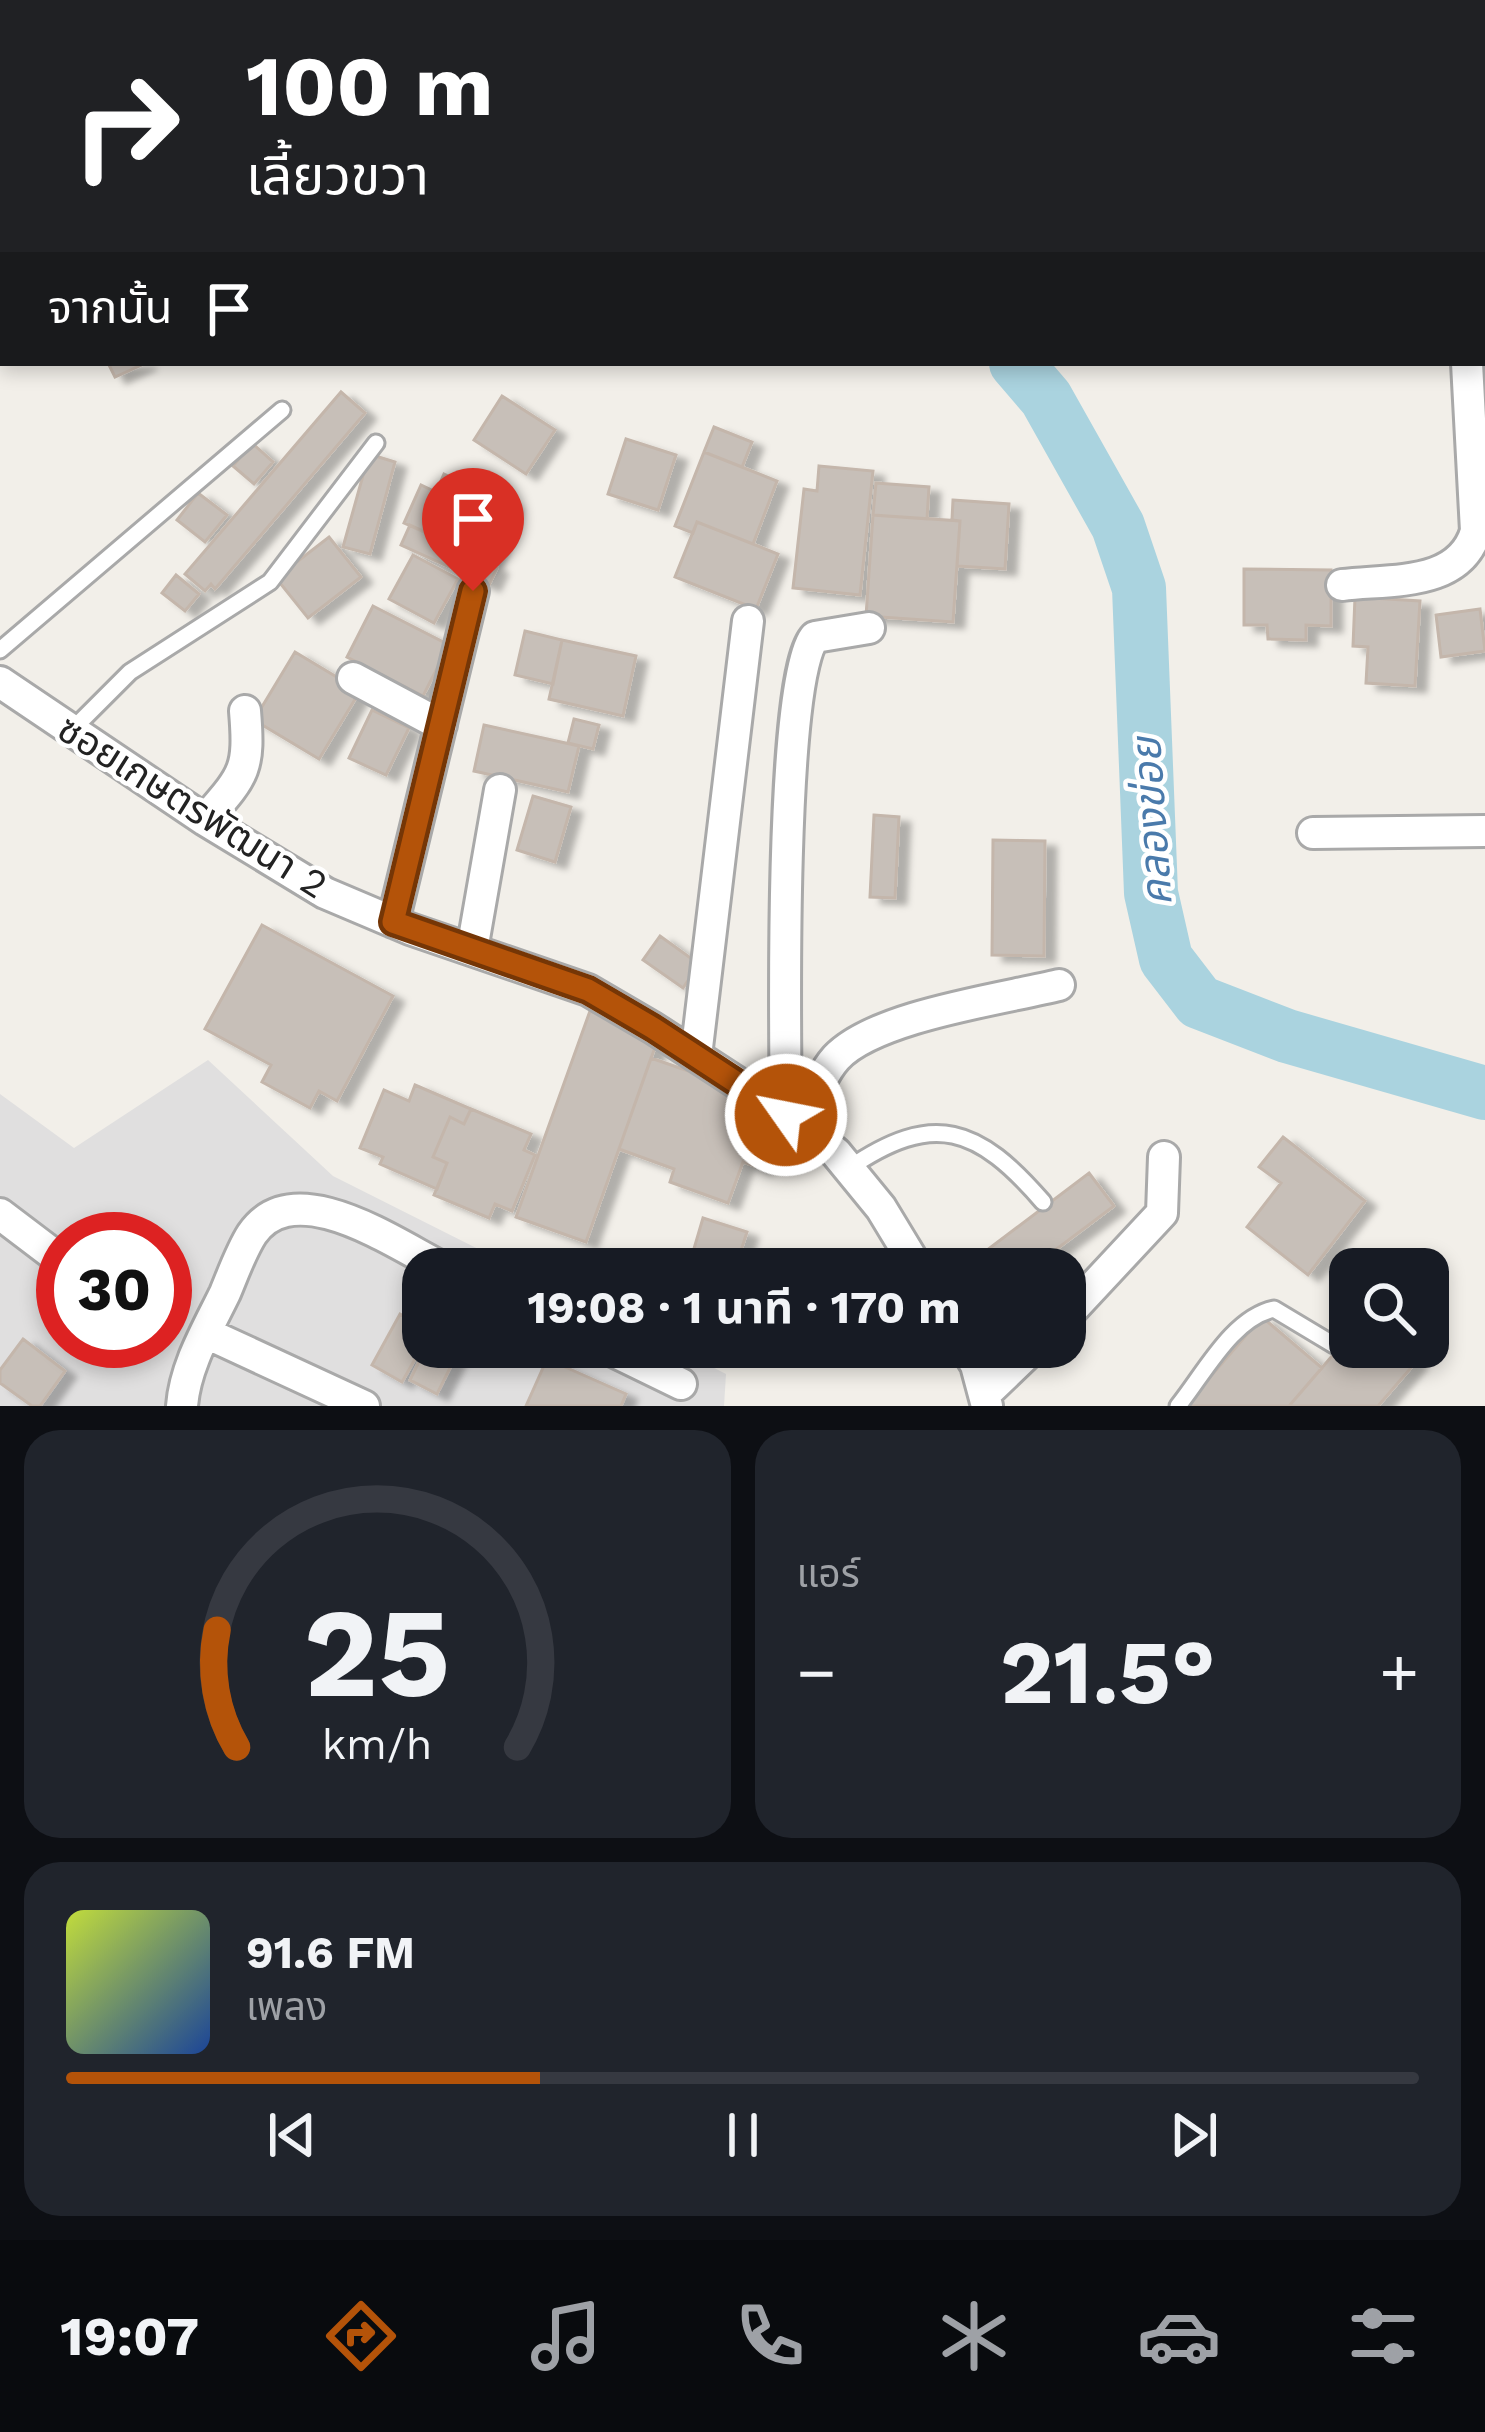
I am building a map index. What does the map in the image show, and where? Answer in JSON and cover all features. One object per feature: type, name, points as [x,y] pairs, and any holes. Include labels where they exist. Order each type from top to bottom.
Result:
[{"type":"street","points":[[1342,585],[1440,573],[1460,563],[1470,550],[1475,531],[1467,366]]},
{"type":"street","points":[[393,922],[473,591]]},
{"type":"street","points":[[696,1056],[748,621]]},
{"type":"street","points":[[794,1120],[784,983],[792,769],[803,654],[815,637],[869,628]]},
{"type":"street","points":[[353,678],[441,725]]},
{"type":"street","name":"ซอยเกษตรพัฒนา 2","points":[[0,682],[205,820],[325,893],[393,922],[588,990],[696,1056],[836,1153],[881,1208],[905,1248]]},
{"type":"street","points":[[205,820],[244,771],[248,752],[244,711]]},
{"type":"street","points":[[472,950],[500,790]]},
{"type":"street","points":[[1313,833],[1485,831]]},
{"type":"street","points":[[794,1120],[835,1059],[857,1041],[887,1027],[1059,985]]},
{"type":"street","points":[[1086,1295],[1162,1214],[1163,1157]]},
{"type":"street","points":[[182,1406],[188,1375],[206,1333],[252,1234],[269,1215],[292,1208],[322,1209],[402,1248]]},
{"type":"street","points":[[0,1214],[36,1241]]},
{"type":"street","points":[[206,1333],[364,1406]]},
{"type":"street","points":[[648,1368],[681,1384]]},
{"type":"street","points":[[977,1368],[986,1401]]},
{"type":"street","points":[[986,1401],[1015,1368]]},
{"type":"lane","points":[[0,650],[282,410]]},
{"type":"lane","points":[[71,730],[130,672],[270,582],[376,443]]},
{"type":"lane","points":[[848,1168],[882,1145],[949,1132],[983,1144],[1012,1166],[1043,1202]]},
{"type":"lane","points":[[1178,1406],[1234,1335],[1261,1312],[1274,1309],[1329,1343]]},
{"type":"shaded area","points":[[208,1060],[333,1176],[476,1248],[402,1248],[402,1368],[714,1368],[726,1374],[724,1406],[0,1406],[0,1094],[74,1148]]},
{"type":"building","points":[[110,366],[139,366],[115,377]]},
{"type":"building","points":[[341,392],[365,413],[215,589],[211,584],[205,591],[185,574]]},
{"type":"building","points":[[502,396],[555,430],[526,474],[474,440]]},
{"type":"building","points":[[714,427],[752,442],[742,467],[704,452]]},
{"type":"building","points":[[626,439],[676,455],[658,510],[608,494]]},
{"type":"building","points":[[252,443],[273,462],[254,484],[233,466]]},
{"type":"building","points":[[704,452],[777,481],[753,544],[697,522],[693,533],[675,526]]},
{"type":"building","points":[[369,454],[395,462],[370,554],[343,547]]},
{"type":"building","points":[[819,466],[873,471],[860,595],[793,588],[804,489],[817,491]]},
{"type":"building","points":[[444,474],[511,504],[494,543],[488,541],[485,547],[477,543],[472,553],[404,523],[421,485],[436,492]]},
{"type":"building","points":[[876,483],[929,487],[927,519],[873,515]]},
{"type":"building","points":[[198,493],[227,515],[205,542],[177,520]]},
{"type":"building","points":[[953,500],[1009,504],[1005,569],[957,566],[960,521],[952,520]]},
{"type":"building","points":[[873,515],[960,521],[953,622],[866,616]]},
{"type":"building","points":[[697,522],[778,554],[756,609],[675,577]]},
{"type":"building","points":[[410,525],[472,553],[477,543],[498,545],[490,565],[497,568],[489,585],[401,545]]},
{"type":"building","points":[[329,537],[361,577],[308,618],[276,578]]},
{"type":"building","points":[[413,555],[458,579],[434,623],[389,599]]},
{"type":"building","points":[[1244,569],[1331,570],[1331,626],[1306,625],[1306,640],[1268,639],[1267,625],[1244,625]]},
{"type":"building","points":[[176,575],[199,594],[185,611],[162,593]]},
{"type":"building","points":[[1355,597],[1420,601],[1415,686],[1366,683],[1368,647],[1353,646]]},
{"type":"building","points":[[373,606],[449,645],[423,696],[347,657]]},
{"type":"building","points":[[1480,609],[1485,651],[1441,657],[1436,615]]},
{"type":"building","points":[[525,631],[562,640],[553,684],[515,675]]},
{"type":"building","points":[[562,640],[636,656],[623,716],[549,699]]},
{"type":"building","points":[[295,652],[360,691],[319,759],[254,720]]},
{"type":"building","points":[[372,710],[409,728],[386,775],[349,758]]},
{"type":"building","points":[[574,719],[599,725],[593,749],[568,743]]},
{"type":"building","points":[[484,725],[579,746],[568,792],[474,771]]},
{"type":"building","points":[[533,796],[571,807],[555,862],[517,850]]},
{"type":"building","points":[[874,815],[899,817],[895,898],[870,897]]},
{"type":"building","points":[[993,840],[1045,841],[1044,956],[992,955]]},
{"type":"building","points":[[262,925],[393,996],[337,1101],[319,1091],[310,1108],[262,1082],[271,1065],[205,1029]]},
{"type":"building","points":[[660,936],[699,964],[683,988],[643,960]]},
{"type":"building","points":[[590,1011],[659,1036],[586,1242],[516,1217]]},
{"type":"building","points":[[651,1058],[743,1090],[735,1110],[761,1119],[758,1126],[774,1131],[761,1168],[743,1162],[728,1203],[670,1182],[674,1169],[619,1149]]},
{"type":"building","points":[[415,1085],[471,1109],[464,1124],[450,1117],[433,1157],[447,1163],[437,1189],[380,1164],[383,1157],[360,1148],[384,1090],[409,1101]]},
{"type":"building","points":[[471,1109],[531,1134],[524,1150],[535,1155],[512,1211],[495,1204],[489,1218],[434,1195],[447,1163],[433,1157],[450,1117],[464,1124]]},
{"type":"building","points":[[1283,1137],[1365,1201],[1308,1275],[1247,1227],[1281,1183],[1259,1167]]},
{"type":"building","points":[[1089,1173],[1114,1206],[1058,1248],[990,1248]]},
{"type":"building","points":[[703,1218],[747,1232],[742,1248],[694,1248]]},
{"type":"building","points":[[402,1315],[402,1368],[410,1368],[402,1382],[372,1365]]},
{"type":"building","points":[[1262,1317],[1322,1368],[1289,1406],[1185,1406]]},
{"type":"building","points":[[23,1339],[36,1349],[36,1368],[65,1371],[40,1406],[32,1406],[0,1383],[0,1370]]},
{"type":"building","points":[[1329,1359],[1329,1368],[1411,1368],[1378,1406],[1289,1406]]},
{"type":"building","points":[[416,1368],[450,1368],[437,1394],[410,1380]]},
{"type":"building","points":[[543,1368],[567,1368],[626,1394],[621,1406],[526,1406]]},
{"type":"waterway","name":"คลองข่อย","points":[[1019,366],[1046,398],[1118,526],[1139,588],[1151,893],[1166,959],[1199,1002],[1287,1036],[1485,1093]]},
{"type":"route","points":[[473,591],[393,922],[588,990],[786,1115]]}]
